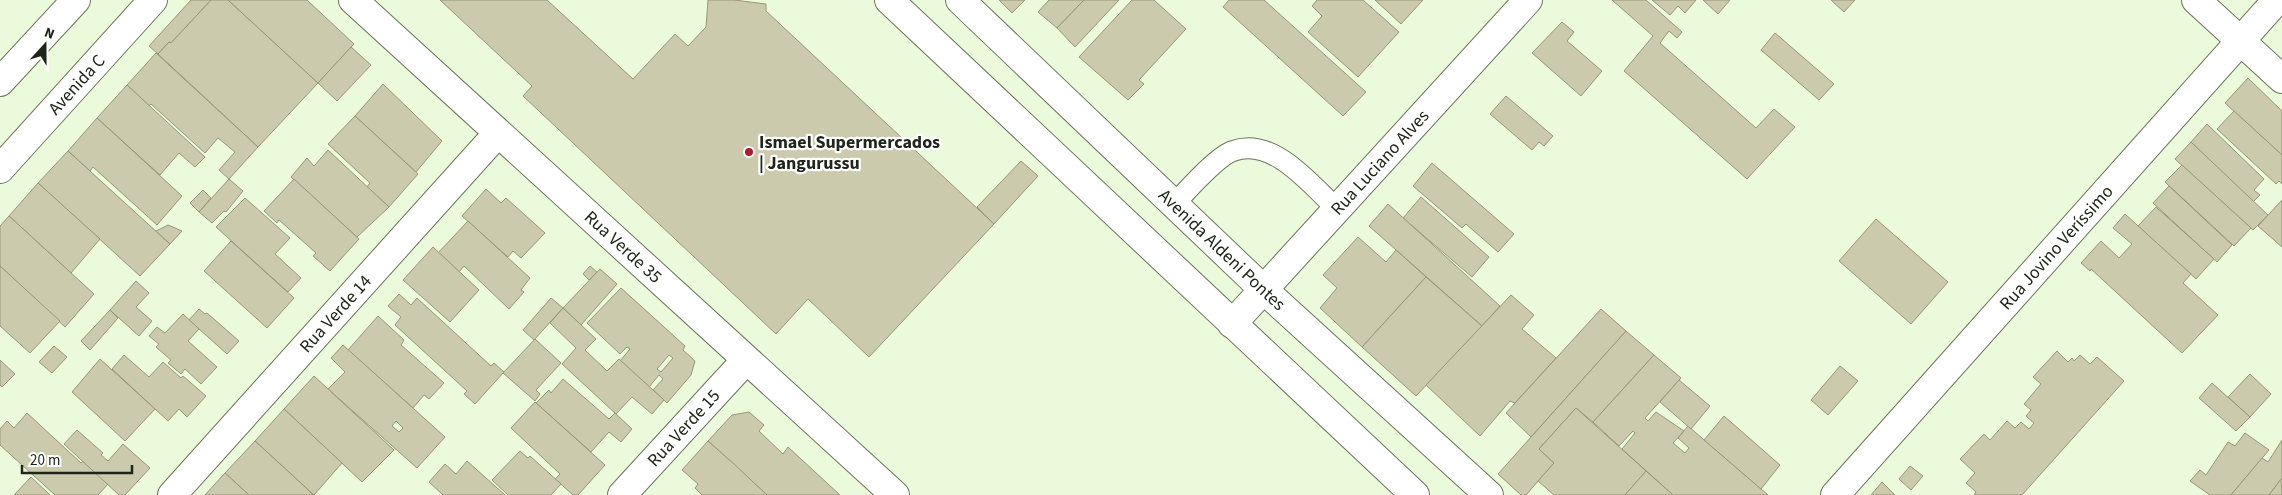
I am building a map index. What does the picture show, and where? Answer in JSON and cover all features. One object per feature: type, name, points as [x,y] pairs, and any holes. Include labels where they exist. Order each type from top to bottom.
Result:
[{"type":"street","points":[[0,82],[76,0]]},
{"type":"street","name":"Avenida C","points":[[0,169],[153,0]]},
{"type":"street","name":"Rua Verde 35","points":[[353,0],[895,495]]},
{"type":"street","points":[[889,0],[1415,495]]},
{"type":"street","name":"Avenida Aldeni Pontes","points":[[960,0],[1264,290],[1489,495]]},
{"type":"street","name":"Rua Luciano Alves","points":[[1232,324],[1528,0]]},
{"type":"street","points":[[2196,0],[2282,79]]},
{"type":"street","name":"Rua Jovino Veríssimo","points":[[1835,495],[2277,0]]},
{"type":"street","name":"Rua Verde 14","points":[[172,495],[498,133]]},
{"type":"street","name":"Rua Verde 15","points":[[622,495],[746,360]]},
{"type":"lane","points":[[1174,204],[1232,151],[1250,148],[1268,152],[1286,162],[1337,209]]},
{"type":"building","points":[[191,0],[211,0],[171,43],[169,42],[158,54],[149,46]]},
{"type":"building","points":[[211,0],[228,0],[318,83],[258,147],[158,54],[169,42],[171,43]]},
{"type":"building","points":[[228,0],[307,0],[354,44],[318,83]]},
{"type":"building","name":"Ismael Supermercados | Jangurussu","points":[[440,0],[547,0],[633,79],[675,34],[688,46],[706,27],[708,0],[734,0],[766,4],[766,11],[994,224],[869,357],[808,299],[776,334],[523,96],[532,86]]},
{"type":"building","points":[[999,0],[1025,0],[1012,13]]},
{"type":"building","points":[[1049,0],[1084,0],[1057,28],[1038,12]]},
{"type":"building","points":[[1084,0],[1119,0],[1075,47],[1057,28]]},
{"type":"building","points":[[1132,0],[1154,0],[1186,29],[1139,80],[1144,84],[1128,100],[1079,57]]},
{"type":"building","points":[[1229,0],[1264,0],[1366,92],[1343,116],[1223,7]]},
{"type":"building","points":[[1317,0],[1363,0],[1399,32],[1358,77],[1308,32],[1322,16],[1312,6]]},
{"type":"building","points":[[1375,0],[1423,0],[1401,24]]},
{"type":"building","points":[[1612,0],[1646,0],[1682,32],[1677,38],[1669,31],[1660,43],[1756,128],[1774,109],[1795,127],[1747,179],[1624,71],[1653,36]]},
{"type":"building","points":[[1652,0],[1696,0],[1685,13],[1678,6],[1670,15]]},
{"type":"building","points":[[1703,0],[1730,0],[1718,14]]},
{"type":"building","points":[[1831,0],[1855,0],[1844,12]]},
{"type":"building","points":[[1562,22],[1574,32],[1567,41],[1602,71],[1581,96],[1532,53]]},
{"type":"building","points":[[1775,33],[1834,84],[1819,100],[1761,50]]},
{"type":"building","points":[[351,47],[371,65],[337,101],[318,83]]},
{"type":"building","points":[[156,53],[258,147],[229,179],[219,170],[235,152],[218,138],[205,153],[127,85]]},
{"type":"building","points":[[2248,78],[2282,111],[2282,155],[2225,103]]},
{"type":"building","points":[[383,84],[442,141],[416,172],[355,116]]},
{"type":"building","points":[[127,85],[205,157],[195,167],[179,153],[160,175],[97,118]]},
{"type":"building","points":[[1506,96],[1553,136],[1544,146],[1539,142],[1532,150],[1490,114]]},
{"type":"building","points":[[2234,111],[2282,155],[2282,184],[2279,181],[2276,184],[2217,129]]},
{"type":"building","points":[[355,116],[418,174],[389,207],[367,187],[370,183],[328,144]]},
{"type":"building","points":[[97,118],[182,196],[157,225],[93,167],[90,171],[68,151]]},
{"type":"building","points":[[2207,124],[2264,179],[2254,190],[2260,195],[2253,202],[2191,142]]},
{"type":"building","points":[[2191,142],[2268,215],[2253,230],[2175,159]]},
{"type":"building","points":[[328,150],[389,207],[357,237],[291,177],[307,158],[314,166]]},
{"type":"building","points":[[68,151],[170,244],[140,276],[38,183]]},
{"type":"building","points":[[1021,161],[1038,176],[994,224],[977,207]]},
{"type":"building","points":[[1432,163],[1514,234],[1498,252],[1466,224],[1462,228],[1413,186]]},
{"type":"building","points":[[2182,165],[2251,228],[2234,246],[2165,182]]},
{"type":"building","points":[[229,179],[243,191],[226,212],[224,211],[212,223],[199,212]]},
{"type":"building","points":[[294,179],[359,239],[330,271],[313,256],[316,253],[279,220],[277,223],[264,211]]},
{"type":"building","points":[[38,183],[100,239],[71,273],[9,216]]},
{"type":"building","points":[[2169,186],[2232,245],[2217,262],[2153,203]]},
{"type":"building","points":[[486,189],[501,203],[506,198],[545,233],[521,258],[513,251],[508,257],[462,216]]},
{"type":"building","points":[[203,190],[211,198],[199,212],[190,203]]},
{"type":"building","points":[[1421,197],[1489,257],[1472,277],[1403,218]]},
{"type":"building","points":[[245,198],[290,238],[275,254],[301,278],[288,292],[216,227]]},
{"type":"building","points":[[2282,200],[2282,247],[2258,226]]},
{"type":"building","points":[[1388,204],[1500,306],[1482,326],[1369,226]]},
{"type":"building","points":[[2156,207],[2214,259],[2196,279],[2138,226]]},
{"type":"building","points":[[2125,214],[2191,274],[2183,283],[2218,315],[2182,353],[2091,269],[2090,271],[2081,263],[2101,241],[2119,258],[2132,244],[2113,228]]},
{"type":"building","points":[[9,216],[94,294],[65,327],[0,266],[0,226]]},
{"type":"building","points":[[1876,219],[1948,282],[1911,324],[1839,261]]},
{"type":"building","points":[[468,221],[530,278],[521,290],[524,292],[509,309],[464,266],[459,272],[438,253]]},
{"type":"building","points":[[168,225],[182,231],[170,244],[156,231]]},
{"type":"building","points":[[1358,237],[1386,262],[1396,250],[1426,277],[1362,347],[1320,308],[1337,288],[1323,275]]},
{"type":"building","points":[[231,241],[294,298],[267,328],[204,271]]},
{"type":"building","points":[[433,247],[479,290],[450,322],[403,280]]},
{"type":"building","points":[[0,266],[60,321],[30,353],[0,326]]},
{"type":"building","points":[[590,266],[597,272],[589,280],[583,274]]},
{"type":"building","points":[[600,269],[617,284],[581,325],[563,308]]},
{"type":"building","points":[[1426,277],[1482,326],[1416,396],[1362,347]]},
{"type":"building","points":[[136,281],[149,293],[136,307],[152,321],[139,336],[110,310]]},
{"type":"building","points":[[621,288],[685,346],[683,350],[695,361],[691,375],[667,403],[653,390],[663,379],[659,375],[649,387],[620,361],[630,349],[627,347],[620,354],[587,323]],"holes":[[[669,355],[673,358],[661,372],[657,369]]]},
{"type":"building","points":[[399,294],[411,305],[417,298],[491,366],[494,363],[504,372],[475,404],[464,394],[467,391],[395,325],[401,317],[388,306]]},
{"type":"building","points":[[1511,295],[1534,315],[1522,329],[1556,358],[1515,403],[1510,401],[1480,436],[1426,385]]},
{"type":"building","points":[[551,298],[563,308],[534,340],[523,330]]},
{"type":"building","points":[[563,308],[596,339],[585,350],[607,371],[619,359],[664,400],[652,414],[632,397],[616,414],[562,364],[576,348],[550,323]]},
{"type":"building","points":[[199,309],[205,314],[207,313],[239,341],[227,354],[189,320]]},
{"type":"building","points":[[1601,309],[1626,331],[1531,437],[1506,413]]},
{"type":"building","points":[[110,310],[118,318],[90,350],[81,341]]},
{"type":"building","points":[[183,314],[199,329],[188,341],[217,367],[201,384],[185,369],[181,374],[168,363],[171,360],[156,347],[159,344],[149,336],[157,327],[165,333]]},
{"type":"building","points":[[378,316],[404,340],[401,345],[444,383],[429,399],[424,395],[413,408],[348,350]]},
{"type":"building","points":[[1626,331],[1654,355],[1593,422],[1576,408],[1539,449],[1554,463],[1526,495],[1521,495],[1498,474]]},
{"type":"building","points":[[535,339],[561,363],[536,390],[540,394],[535,401],[503,373]]},
{"type":"building","points":[[343,345],[445,437],[417,468],[328,389],[345,372],[331,358]],"holes":[[[396,421],[403,428],[399,432],[392,426]]]},
{"type":"building","points":[[54,346],[67,357],[52,373],[39,362]]},
{"type":"building","points":[[2057,351],[2068,362],[2072,358],[2074,361],[2080,355],[2090,364],[2097,357],[2124,381],[2022,495],[1974,495],[1976,492],[1966,483],[1975,473],[1960,459],[1984,434],[1990,440],[2007,421],[2015,428],[2021,422],[2029,429],[2034,423],[2026,416],[2031,410],[2024,404],[2041,384],[2033,377]]},
{"type":"building","points":[[124,355],[149,377],[163,362],[206,396],[187,417],[179,409],[168,421],[112,369]]},
{"type":"building","points":[[1654,355],[1681,378],[1645,418],[1648,421],[1656,412],[1684,431],[1688,426],[1768,495],[1673,495],[1622,449],[1635,433],[1633,431],[1619,446],[1593,422]],"holes":[[[1682,433],[1678,438],[1689,448],[1685,453],[1673,443]]]},
{"type":"building","points":[[100,359],[155,409],[125,441],[72,392]]},
{"type":"building","points":[[0,360],[15,374],[2,387],[0,385]]},
{"type":"building","points":[[1840,366],[1858,381],[1828,415],[1811,400]]},
{"type":"building","points":[[2250,374],[2271,394],[2250,417],[2228,397]]},
{"type":"building","points":[[314,376],[394,450],[362,482],[284,409]]},
{"type":"building","points":[[563,379],[609,419],[615,413],[632,429],[621,442],[609,432],[591,452],[536,403],[549,390],[551,393]]},
{"type":"building","points":[[1679,380],[1710,406],[1691,429],[1660,402]]},
{"type":"building","points":[[2212,383],[2250,417],[2236,431],[2199,398]]},
{"type":"building","points":[[535,402],[605,465],[578,495],[573,495],[555,479],[560,474],[511,428]]},
{"type":"building","points":[[1576,408],[1646,471],[1625,495],[1554,495],[1538,481],[1554,463],[1539,449]]},
{"type":"building","points":[[284,409],[342,463],[314,495],[255,441]]},
{"type":"building","points":[[749,412],[764,425],[759,431],[783,454],[788,447],[840,495],[767,495],[708,441],[732,415]]},
{"type":"building","points":[[27,413],[81,463],[83,461],[108,484],[98,495],[55,495],[0,445],[0,429],[7,421],[14,428]]},
{"type":"building","points":[[1724,416],[1780,465],[1761,489],[1704,440]]},
{"type":"building","points":[[77,430],[103,453],[101,455],[108,461],[123,444],[150,468],[125,495],[119,495],[64,444]]},
{"type":"building","points":[[2245,433],[2269,450],[2231,495],[2210,495],[2190,481],[2200,470],[2206,475],[2228,442],[2235,446]]},
{"type":"building","points":[[2282,440],[2282,478],[2269,495],[2231,495],[2262,458],[2268,462]]},
{"type":"building","points":[[255,441],[313,495],[249,495],[225,473]]},
{"type":"building","points":[[708,441],[767,495],[702,495],[695,488],[698,484],[682,470]]},
{"type":"building","points":[[520,451],[528,458],[530,456],[561,484],[551,495],[508,495],[492,480]]},
{"type":"building","points":[[467,461],[505,495],[443,495],[429,482],[445,464],[456,474]]},
{"type":"building","points":[[1910,466],[1923,476],[1911,490],[1899,479]]},
{"type":"building","points":[[1646,471],[1673,495],[1625,495]]},
{"type":"building","points":[[225,473],[249,495],[205,495]]},
{"type":"building","points":[[31,477],[50,495],[14,495]]},
{"type":"building","points":[[2281,479],[2282,495],[2269,495]]},
{"type":"building","points":[[1882,482],[1895,495],[1871,495]]},
{"type":"place","name":"Ismael Supermercados | Jangurussu","points":[[749,152]]}]
